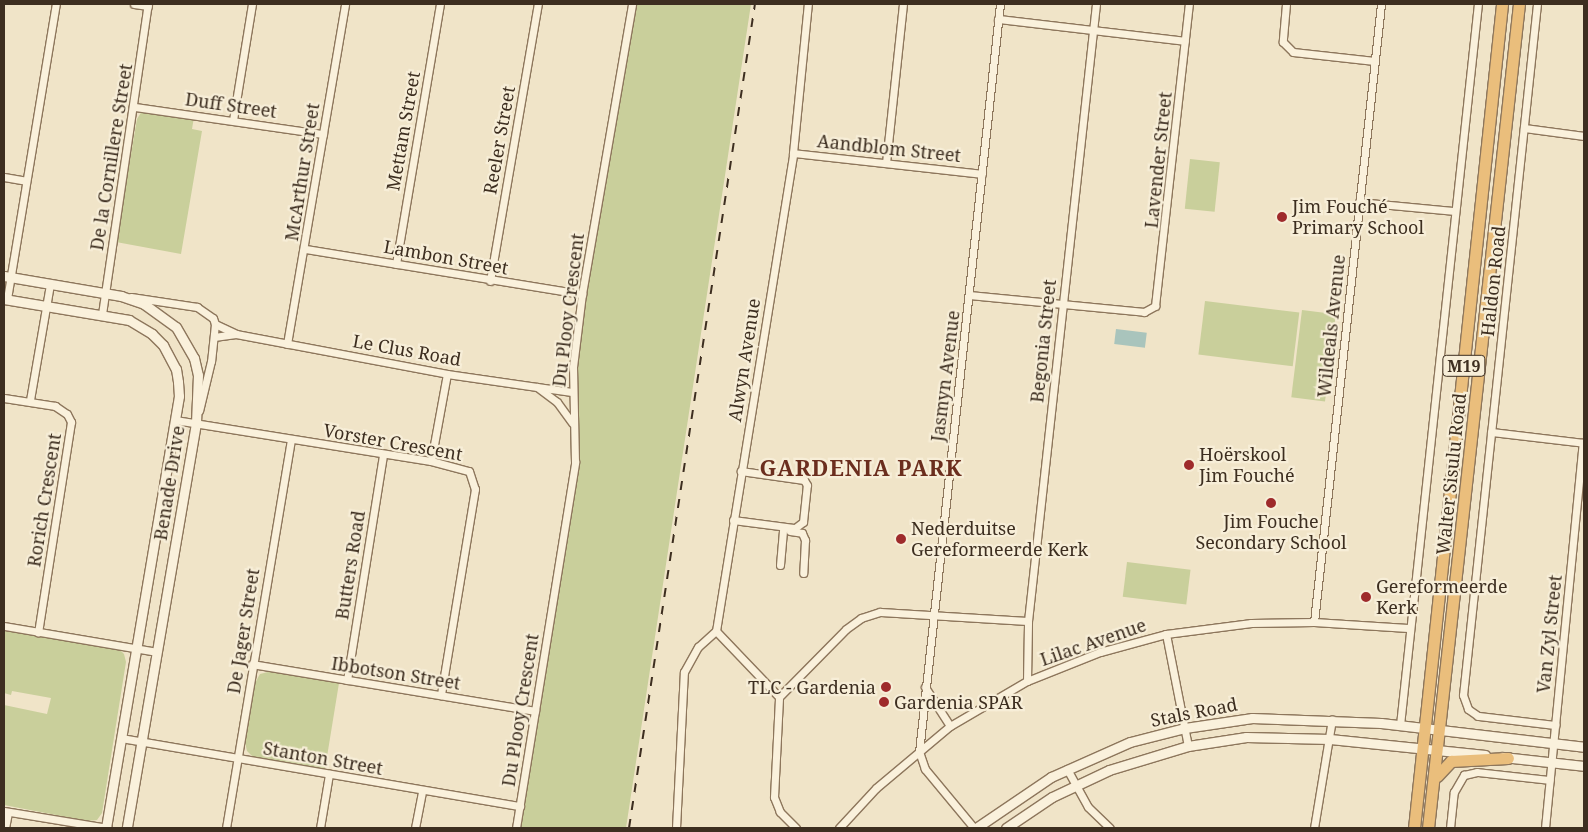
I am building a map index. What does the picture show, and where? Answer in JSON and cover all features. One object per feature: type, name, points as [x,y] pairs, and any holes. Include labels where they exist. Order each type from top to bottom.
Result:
[{"type":"highway","name":"Walter Sisulu Road","points":[[1414,828],[1502,4]]},
{"type":"highway","name":"Walter Sisulu Road","points":[[1428,828],[1519,4]]},
{"type":"highway","points":[[1434,779],[1442,766],[1451,760],[1508,758]]},
{"type":"street","points":[[5,299],[7,277],[26,181],[56,4]]},
{"type":"street","points":[[134,4],[148,5]]},
{"type":"street","points":[[233,120],[252,4]]},
{"type":"street","name":"McArthur Street","points":[[287,344],[306,249],[345,4]]},
{"type":"street","name":"Mettam Street","points":[[396,264],[440,4]]},
{"type":"street","name":"Reeler Street","points":[[490,281],[538,4]]},
{"type":"street","name":"Du Plooy Crescent","points":[[516,828],[575,462],[572,392],[582,294],[632,4]]},
{"type":"street","name":"Alwyn Avenue","points":[[716,632],[792,153],[808,4]]},
{"type":"street","points":[[886,163],[903,4]]},
{"type":"street","name":"Jasmyn Avenue","points":[[919,752],[932,616],[1000,4]]},
{"type":"street","name":"Begonia Street","points":[[1027,681],[1028,621],[1096,4]]},
{"type":"street","name":"Lavender Street","points":[[1062,304],[1144,312],[1155,306],[1159,294],[1189,4]]},
{"type":"street","points":[[1286,4],[1283,42],[1293,52],[1375,61]]},
{"type":"street","name":"Wildeals Avenue","points":[[1314,622],[1381,4]]},
{"type":"street","points":[[1400,725],[1408,628],[1478,4]]},
{"type":"street","name":"Haldon Road","points":[[1537,4],[1463,695],[1468,709],[1478,716],[1555,725]]},
{"type":"street","name":"De la Cornillere Street","points":[[102,314],[135,107],[148,5]]},
{"type":"street","points":[[998,20],[1185,41]]},
{"type":"street","name":"Duff Street","points":[[135,107],[323,134]]},
{"type":"street","points":[[1524,128],[1584,136]]},
{"type":"street","name":"Aandblom Street","points":[[792,153],[982,174]]},
{"type":"street","points":[[4,177],[26,181]]},
{"type":"street","points":[[1359,202],[1455,210]]},
{"type":"street","name":"Lambon Street","points":[[306,249],[490,281],[582,294]]},
{"type":"street","name":"Benade Drive","points":[[7,277],[121,296],[160,314],[176,327],[187,343],[198,375],[196,423],[127,828]]},
{"type":"street","points":[[30,400],[50,284]]},
{"type":"street","points":[[969,295],[1062,304]]},
{"type":"street","name":"Le Clus Road","points":[[121,296],[197,307],[208,313],[216,324],[236,334],[447,374],[572,392]]},
{"type":"street","name":"Benade Drive","points":[[5,299],[102,314],[142,327],[163,345],[176,369],[178,382],[175,420],[106,828]]},
{"type":"street","points":[[196,423],[208,380],[216,324]]},
{"type":"street","name":"Le Clus Road","points":[[214,337],[236,334]]},
{"type":"street","points":[[431,461],[447,374]]},
{"type":"street","points":[[536,386],[557,402],[572,424]]},
{"type":"street","name":"Rorich Crescent","points":[[4,398],[30,400],[62,410],[69,418],[71,428],[38,632]]},
{"type":"street","name":"Vorster Crescent","points":[[175,420],[464,468],[475,483],[441,695]]},
{"type":"street","points":[[1492,432],[1584,443]]},
{"type":"street","name":"De Jager Street","points":[[226,828],[291,438]]},
{"type":"street","name":"Van Zyl Street","points":[[1545,828],[1584,443]]},
{"type":"street","name":"Butters Road","points":[[347,680],[383,455]]},
{"type":"street","points":[[733,522],[795,528],[803,522],[807,485],[804,480],[741,471]]},
{"type":"street","points":[[733,522],[783,530],[804,536],[803,573]]},
{"type":"street","points":[[780,565],[783,530]]},
{"type":"street","points":[[796,828],[780,812],[774,797],[779,697],[861,618],[880,612],[1028,621]]},
{"type":"street","name":"Lilac Avenue","points":[[839,828],[876,788],[950,726],[1027,681],[1100,652],[1166,634],[1251,623],[1314,622],[1408,628]]},
{"type":"street","points":[[4,626],[157,652]]},
{"type":"street","points":[[676,828],[684,672],[698,647],[716,632],[779,697]]},
{"type":"street","points":[[1166,634],[1188,746]]},
{"type":"street","name":"Ibbotson Street","points":[[252,664],[535,711]]},
{"type":"street","points":[[925,686],[950,726]]},
{"type":"street","name":"Stals Road","points":[[975,828],[1068,769],[1130,742],[1185,728],[1252,718],[1332,719],[1400,725],[1584,747]]},
{"type":"street","points":[[1314,828],[1332,719]]},
{"type":"street","name":"Stals Road","points":[[1006,828],[1052,797],[1108,770],[1188,746],[1246,737],[1330,739],[1584,766]]},
{"type":"street","name":"Stanton Street","points":[[122,738],[422,791],[520,806]]},
{"type":"street","points":[[919,752],[925,769],[975,828]]},
{"type":"street","points":[[1068,769],[1088,807],[1110,828]]},
{"type":"street","points":[[1450,828],[1454,792],[1464,775],[1477,772],[1550,780]]},
{"type":"street","points":[[320,828],[329,774]]},
{"type":"street","points":[[416,828],[422,791]]},
{"type":"street","points":[[5,828],[6,812],[106,828]]},
{"type":"green space","points":[[634,4],[751,4],[626,828],[518,828],[579,461],[573,370]]},
{"type":"green space","points":[[142,111],[194,117],[192,129],[202,131],[181,254],[116,242],[137,119]]},
{"type":"green space","points":[[1190,159],[1220,162],[1215,212],[1185,209]]},
{"type":"green space","points":[[1205,301],[1299,313],[1293,366],[1198,355]]},
{"type":"green space","points":[[1302,310],[1336,314],[1325,401],[1291,397]]},
{"type":"green space","points":[[1127,562],[1191,570],[1186,605],[1123,597]]},
{"type":"green space","points":[[4,630],[120,650],[124,654],[126,662],[102,813],[97,820],[87,821],[4,805],[4,705],[47,714],[51,698],[12,691],[11,695],[4,693]]},
{"type":"green space","points":[[272,671],[339,683],[325,769],[253,757],[247,751],[245,742],[255,683],[260,674]]},
{"type":"water","points":[[1116,329],[1147,333],[1145,348],[1114,344]]},
{"type":"railway","points":[[629,828],[755,4]]},
{"type":"place","name":"Jim Fouché Primary School","points":[[1282,217]]},
{"type":"place","name":"Hoërskool Jim Fouché","points":[[1189,465]]},
{"type":"place","name":"Jim Fouche Secondary School","points":[[1271,503]]},
{"type":"place","name":"Nederduitse Gereformeerde Kerk","points":[[901,539]]},
{"type":"place","name":"Gereformeerde Kerk","points":[[1366,597]]},
{"type":"place","name":"TLC - Gardenia","points":[[886,687]]},
{"type":"place","name":"Gardenia SPAR","points":[[884,702]]},
{"type":"district","name":"GARDENIA PARK","points":[[861,468]]}]
